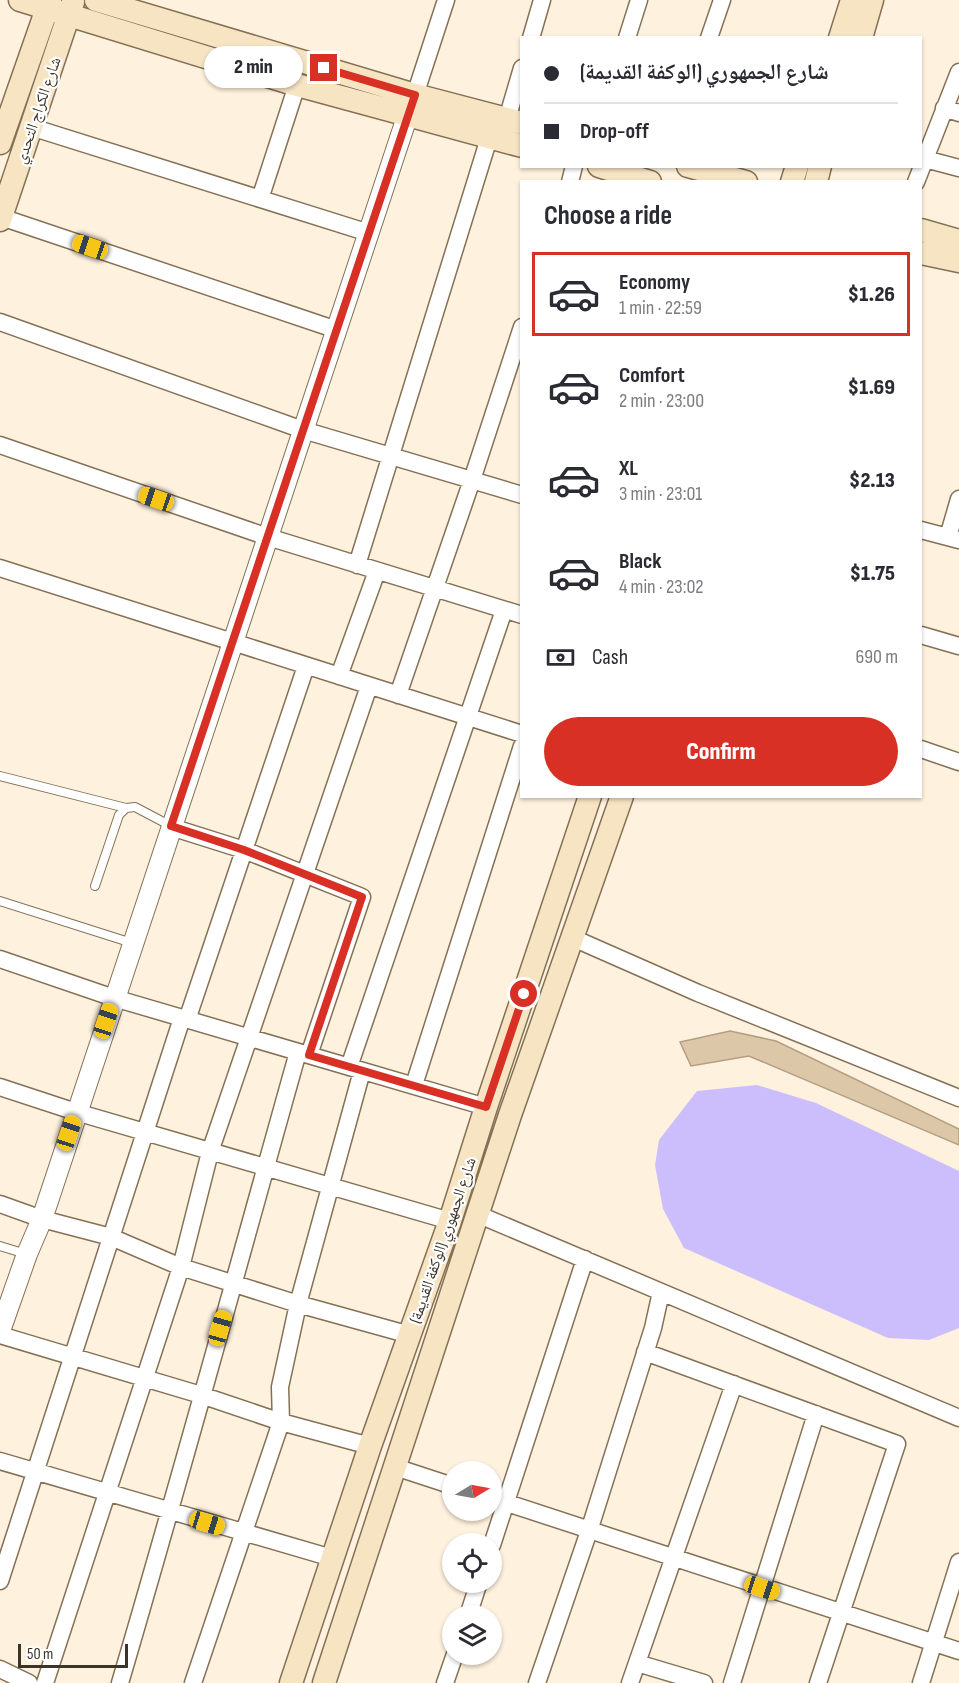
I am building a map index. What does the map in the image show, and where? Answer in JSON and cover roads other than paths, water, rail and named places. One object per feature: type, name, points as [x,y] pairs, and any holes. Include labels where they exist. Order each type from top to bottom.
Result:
[{"type":"main road","points":[[20,0],[72,7],[297,85],[515,121]]},
{"type":"main road","points":[[96,0],[411,105],[489,138],[520,146]]},
{"type":"main road","points":[[841,36],[852,0]]},
{"type":"main road","points":[[862,36],[872,0]]},
{"type":"main road","points":[[0,143],[6,104],[49,4]]},
{"type":"main road","name":"شارع الكراج التحدي","points":[[1,218],[72,7]]},
{"type":"main road","points":[[605,168],[644,180]]},
{"type":"main road","points":[[695,168],[739,180]]},
{"type":"main road","points":[[922,230],[959,241]]},
{"type":"main road","points":[[922,253],[959,261]]},
{"type":"main road","name":"شارع الجمهوري (الوكفة القديمة)","points":[[291,1683],[370,1446],[450,1221],[589,798]]},
{"type":"main road","name":"شارع الجمهوري (الوكفة القديمة)","points":[[324,1683],[510,1115],[621,798]]},
{"type":"main road","points":[[554,903],[581,913]]},
{"type":"street","points":[[370,1446],[281,1422],[0,1333],[27,1254],[42,1219],[446,0]]},
{"type":"street","points":[[532,36],[542,0]]},
{"type":"street","points":[[628,36],[639,0]]},
{"type":"street","points":[[711,36],[722,0]]},
{"type":"street","points":[[922,167],[952,111],[959,72]]},
{"type":"street","points":[[515,121],[520,83]]},
{"type":"street","points":[[260,199],[297,85]]},
{"type":"street","points":[[31,127],[369,232]]},
{"type":"street","points":[[357,565],[489,138]]},
{"type":"street","points":[[925,159],[959,168]]},
{"type":"street","points":[[1,218],[337,330]]},
{"type":"street","points":[[0,322],[303,430],[520,494]]},
{"type":"street","points":[[398,695],[520,333]]},
{"type":"street","points":[[0,445],[267,537],[433,588],[516,610],[466,717],[356,1069],[280,1387],[281,1422],[193,1683]]},
{"type":"street","points":[[922,530],[953,538],[959,499]]},
{"type":"street","points":[[0,568],[520,733]]},
{"type":"street","points":[[339,676],[377,571]]},
{"type":"street","points":[[922,634],[959,646]]},
{"type":"street","points":[[0,1581],[145,1132],[306,666]]},
{"type":"street","points":[[45,1683],[181,1267],[210,1152],[369,686]]},
{"type":"street","points":[[922,749],[959,762]]},
{"type":"street","points":[[414,1085],[520,752]]},
{"type":"street","points":[[120,1683],[171,1512],[201,1395],[265,1168],[303,1053],[362,897],[244,850],[171,826]]},
{"type":"street","points":[[573,938],[698,993],[959,1098]]},
{"type":"street","points":[[0,958],[114,998],[486,1107]]},
{"type":"street","points":[[0,1087],[210,1152],[450,1221]]},
{"type":"street","points":[[0,1204],[42,1219],[111,1237],[181,1267],[298,1304],[410,1335]]},
{"type":"street","points":[[477,1214],[959,1418]]},
{"type":"street","points":[[502,1493],[585,1259]]},
{"type":"street","points":[[537,1683],[589,1531],[645,1352],[661,1292]]},
{"type":"street","points":[[645,1352],[897,1444],[818,1683]]},
{"type":"street","points":[[630,1683],[734,1384]]},
{"type":"street","points":[[732,1683],[816,1414]]},
{"type":"street","points":[[0,1461],[332,1558]]},
{"type":"street","points":[[395,1467],[442,1482]]},
{"type":"street","points":[[502,1502],[959,1652]]},
{"type":"street","points":[[921,1683],[959,1562]]},
{"type":"street","points":[[637,1663],[704,1683]]},
{"type":"street","points":[[445,1683],[451,1665]]},
{"type":"street","points":[[0,1669],[29,1683]]},
{"type":"lane","points":[[0,776],[126,808],[135,807],[171,826]]},
{"type":"lane","points":[[94,886],[119,815],[126,808]]},
{"type":"lane","points":[[0,901],[132,943]]},
{"type":"lane","points":[[0,1245],[27,1254]]}]
